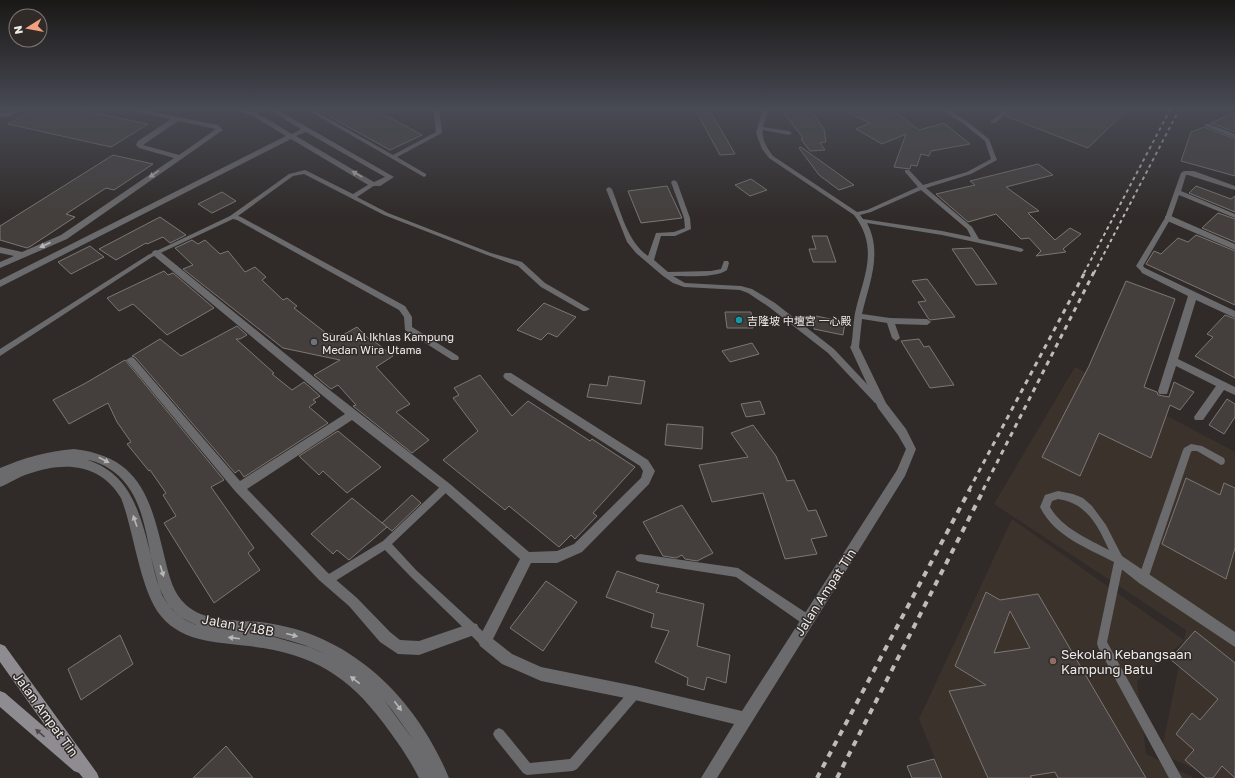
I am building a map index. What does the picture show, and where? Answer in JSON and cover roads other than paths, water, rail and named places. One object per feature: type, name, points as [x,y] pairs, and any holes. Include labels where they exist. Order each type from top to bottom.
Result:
[{"type":"street","points":[[140,144],[141,147],[178,157]]},
{"type":"street","points":[[0,266],[64,236],[198,144]]},
{"type":"street","points":[[0,284],[275,144]]},
{"type":"street","points":[[305,144],[373,184],[377,184],[389,178],[390,176],[333,144]]},
{"type":"street","points":[[1191,172],[1235,188]]},
{"type":"street","points":[[1168,218],[1235,247]]},
{"type":"street","points":[[0,250],[22,255]]},
{"type":"street","points":[[156,253],[353,414],[446,487],[527,558],[557,558],[578,548],[646,480],[649,471],[644,463],[508,376]]},
{"type":"street","points":[[1144,271],[1235,315]]},
{"type":"street","points":[[1163,391],[1193,295]]},
{"type":"street","name":"Jalan Ampat Tin","points":[[708,778],[901,473],[909,456],[911,449],[906,437],[882,405],[855,347]]},
{"type":"street","points":[[131,360],[239,488],[328,580],[353,602],[385,638],[398,647],[418,648],[472,630]]},
{"type":"street","points":[[1173,361],[1235,391]]},
{"type":"street","points":[[1199,417],[1222,385]]},
{"type":"street","points":[[239,488],[353,414]]},
{"type":"street","name":"Jalan 1/18B","points":[[0,473],[35,459],[65,454],[81,453],[96,456],[111,464],[128,478],[138,491],[150,523],[162,572],[171,596],[182,610],[192,616],[210,622],[272,630],[317,642],[346,657],[372,676],[397,704],[421,738],[442,778]]},
{"type":"street","name":"Jalan 1/18B","points":[[0,482],[36,466],[61,462],[75,461],[88,464],[102,471],[118,485],[127,497],[138,528],[150,578],[159,604],[171,619],[183,627],[202,634],[266,642],[311,653],[337,666],[363,686],[382,708],[418,760],[427,778]]},
{"type":"street","points":[[527,558],[485,641],[507,659],[541,674],[635,692],[744,719]]},
{"type":"street","points":[[1119,560],[1144,579],[1233,635]]},
{"type":"street","name":"Jalan Ampat Tin","points":[[0,651],[91,777]]},
{"type":"street","name":"Jalan Ampat Tin","points":[[0,698],[91,777]]},
{"type":"lane","points":[[370,144],[424,175]]},
{"type":"lane","points":[[393,157],[417,144]]},
{"type":"lane","points":[[763,144],[771,157],[795,175],[856,214],[863,221],[872,248],[872,260],[859,316],[855,347]]},
{"type":"lane","points":[[856,214],[869,211],[922,188],[969,174],[994,160],[989,144]]},
{"type":"lane","points":[[907,171],[922,188],[970,228],[976,240]]},
{"type":"lane","points":[[0,353],[156,253],[232,217],[291,175],[305,172],[386,214],[489,254],[520,264],[543,285],[586,309]]},
{"type":"lane","points":[[1144,271],[1139,266],[1168,218],[1184,173],[1191,172]]},
{"type":"lane","points":[[650,260],[658,234],[682,233],[688,229],[688,218],[674,182]]},
{"type":"lane","points":[[353,197],[373,184]]},
{"type":"lane","points":[[609,189],[630,242],[638,252],[650,260],[665,274],[684,285],[741,288],[750,291],[772,305],[831,351],[882,405]]},
{"type":"lane","points":[[1178,192],[1235,216]]},
{"type":"lane","points":[[232,217],[239,218],[402,308],[408,317],[408,328],[455,358]]},
{"type":"lane","points":[[863,221],[942,233],[1021,250]]},
{"type":"lane","points":[[665,274],[711,273],[724,270],[726,263]]},
{"type":"lane","points":[[859,316],[890,321],[926,322]]},
{"type":"lane","points":[[890,321],[896,338]]},
{"type":"lane","points":[[1144,579],[1188,450],[1191,447],[1199,448],[1221,461]]},
{"type":"lane","points":[[328,580],[386,544],[446,487]]},
{"type":"lane","points":[[1119,560],[1087,543],[1056,523],[1045,507],[1048,498],[1058,495],[1067,495],[1074,497],[1085,504],[1096,519],[1119,560],[1102,643],[1176,778]]},
{"type":"lane","points":[[386,544],[413,573],[485,641]]},
{"type":"lane","points":[[640,558],[738,573],[807,620]]},
{"type":"lane","points":[[499,734],[527,769],[573,765],[635,692]]},
{"type":"railway","points":[[1084,273],[1152,144]]},
{"type":"railway","points":[[1094,273],[1161,144]]},
{"type":"railway","points":[[969,490],[1085,272]]},
{"type":"railway","points":[[983,490],[1094,272]]},
{"type":"railway","points":[[817,778],[970,489]]},
{"type":"railway","points":[[837,778],[984,489]]},
{"type":"place","name":"吉隆坡 中壇宮 一心殿","points":[[739,320]]},
{"type":"place","name":"Surau Al Ikhlas Kampung Medan Wira Utama","points":[[314,342]]},
{"type":"place","name":"Sekolah Kebangsaan Kampung Batu","points":[[1053,661]]}]
